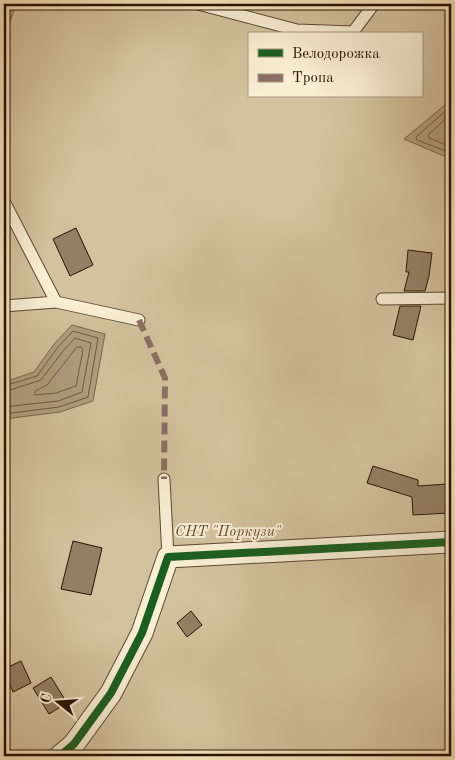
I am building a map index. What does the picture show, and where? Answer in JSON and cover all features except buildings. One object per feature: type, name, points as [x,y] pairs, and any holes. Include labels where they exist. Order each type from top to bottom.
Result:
[{"type":"street","points":[[60,756],[74,744],[112,693],[142,633],[168,557],[451,542]]},
{"type":"lane","points":[[198,4],[297,30],[353,32],[374,4]]},
{"type":"lane","points":[[4,201],[56,302]]},
{"type":"lane","points":[[382,299],[451,298]]},
{"type":"lane","points":[[4,306],[56,302],[139,320]]},
{"type":"lane","points":[[164,479],[168,557]]},
{"type":"green space","name":"СНТ \"Поркузи\"","points":[[4,4],[451,4],[451,756],[4,756]]},
{"type":"water","points":[[4,4],[16,4],[7,30],[4,27]]},
{"type":"water","points":[[451,100],[451,159],[404,139]]},
{"type":"water","points":[[72,325],[105,334],[93,401],[60,412],[4,419],[4,382],[34,372],[54,344]]},
{"type":"marked path","points":[[139,320],[165,378],[164,479]]},
{"type":"cycle path","points":[[60,756],[74,744],[111,693],[142,633],[168,557],[451,542]]}]
